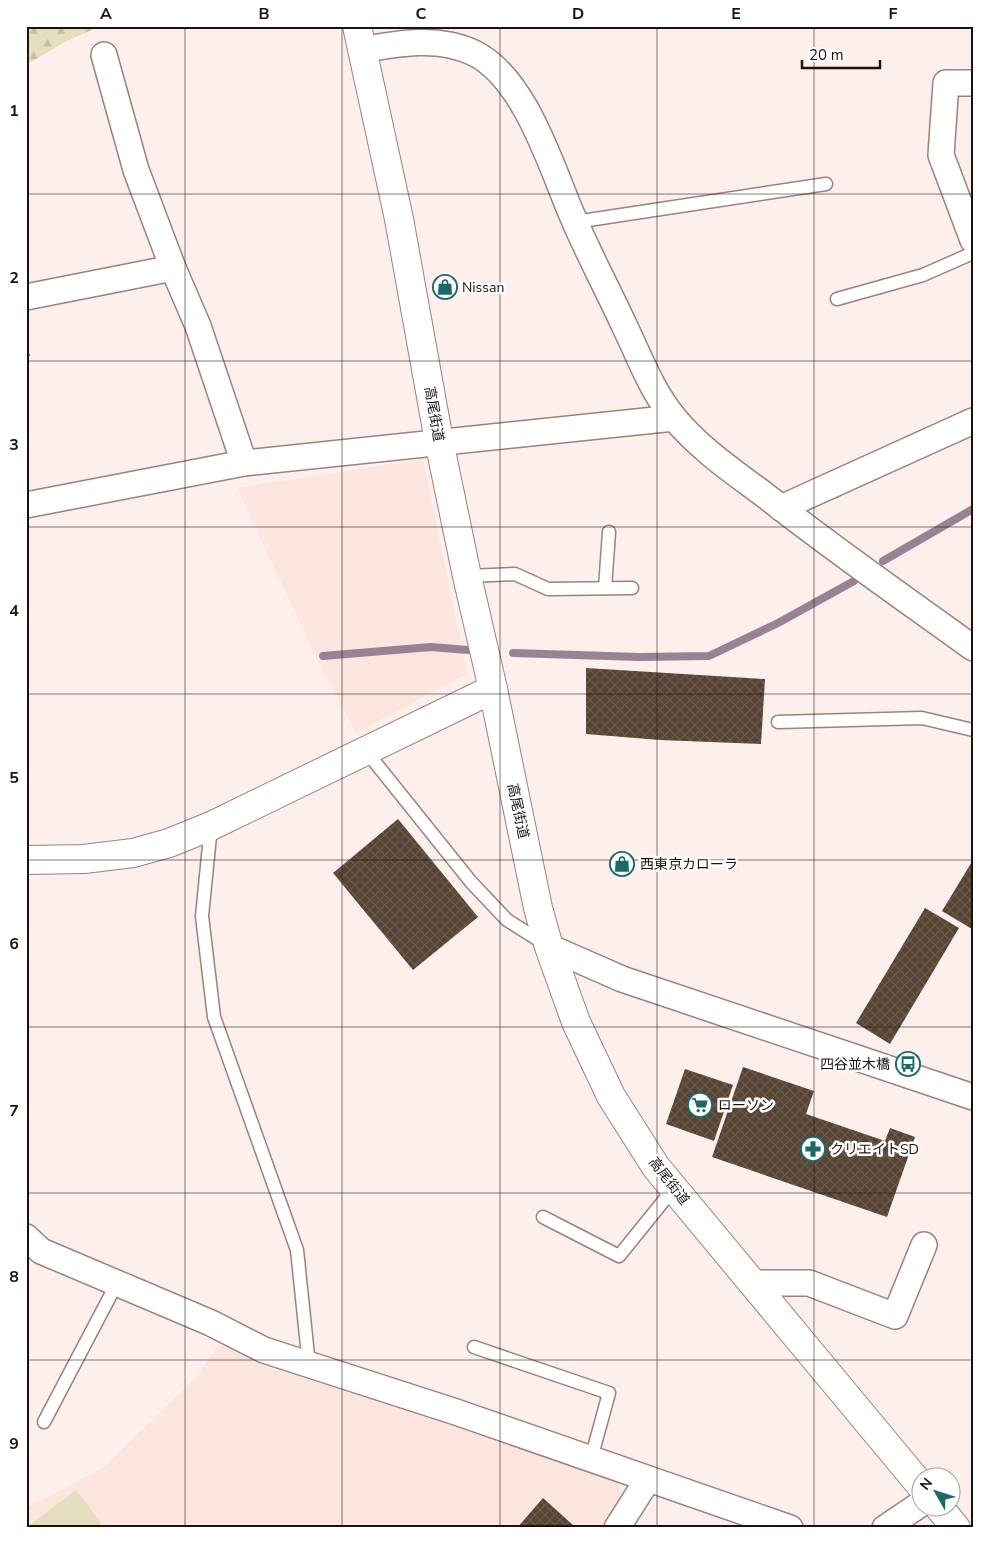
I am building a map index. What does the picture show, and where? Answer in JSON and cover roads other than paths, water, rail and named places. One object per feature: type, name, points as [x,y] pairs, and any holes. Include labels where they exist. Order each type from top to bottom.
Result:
[{"type":"main road","name":"高尾街道","points":[[359,38],[399,219],[439,442],[538,908],[549,947],[576,1022],[611,1096],[656,1167],[912,1474]]},
{"type":"main road","points":[[26,860],[84,859],[133,853],[169,843],[211,826],[493,689]]},
{"type":"main road","points":[[946,1516],[956,1528]]},
{"type":"street","points":[[359,38],[392,44],[438,43],[464,49],[487,62],[509,83],[519,96],[538,134],[575,222],[655,391],[674,418],[697,443],[781,508],[973,648]]},
{"type":"street","points":[[104,55],[136,170],[173,268],[198,326],[244,463]]},
{"type":"street","points":[[973,83],[946,83],[941,155],[973,240]]},
{"type":"street","points":[[26,297],[173,268]]},
{"type":"street","points":[[26,505],[244,463],[674,418]]},
{"type":"street","points":[[781,508],[973,421]]},
{"type":"street","points":[[549,947],[622,979],[973,1097]]},
{"type":"street","points":[[752,1283],[809,1282],[895,1316],[924,1245]]},
{"type":"street","points":[[31,1249],[211,1323],[264,1350],[456,1412],[790,1528]]},
{"type":"street","points":[[617,1528],[648,1479]]},
{"type":"street","points":[[885,1528],[912,1510]]},
{"type":"lane","points":[[575,222],[826,184]]},
{"type":"lane","points":[[837,299],[923,275],[973,254]]},
{"type":"lane","points":[[605,588],[609,532]]},
{"type":"lane","points":[[467,576],[515,574],[548,589],[632,588]]},
{"type":"lane","points":[[778,722],[922,718],[973,730]]},
{"type":"lane","points":[[366,750],[471,882],[507,920],[549,947]]},
{"type":"lane","points":[[211,826],[202,916],[214,1017],[297,1250],[309,1365]]},
{"type":"lane","points":[[543,1217],[619,1256],[674,1188]]},
{"type":"lane","points":[[44,1422],[117,1283]]},
{"type":"lane","points":[[474,1347],[609,1393],[591,1459]]},
{"type":"waterway","points":[[883,561],[973,509]]},
{"type":"waterway","points":[[513,653],[639,657],[709,656],[778,623],[854,581]]},
{"type":"waterway","points":[[323,656],[431,647],[468,650]]},
{"type":"place","name":"Nissan","points":[[445,287]]},
{"type":"place","name":"西東京カローラ","points":[[622,864]]},
{"type":"place","name":"四谷並木橋","points":[[908,1064]]},
{"type":"place","name":"ローソン","points":[[700,1105]]},
{"type":"place","name":"クリエイトSD","points":[[813,1149]]}]
